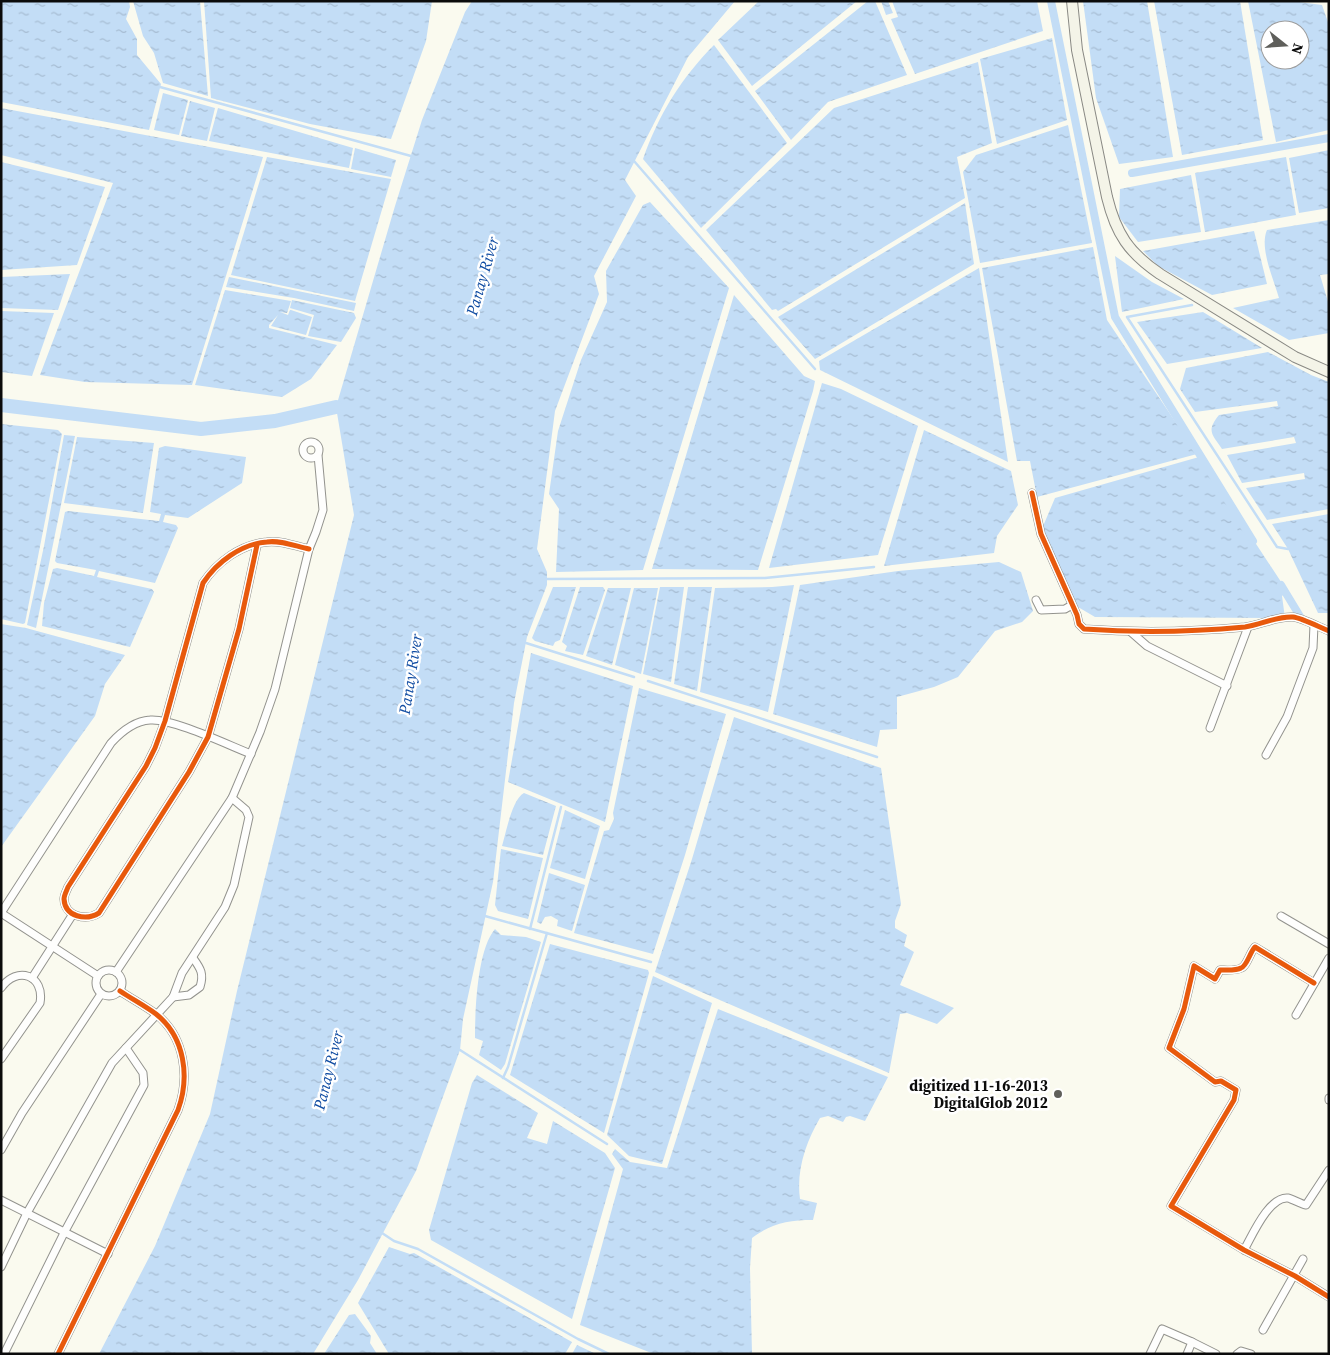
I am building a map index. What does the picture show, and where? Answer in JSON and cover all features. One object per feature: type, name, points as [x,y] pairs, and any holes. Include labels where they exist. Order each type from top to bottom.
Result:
[{"type":"main road","points":[[1072,1],[1077,50],[1107,197],[1114,222],[1127,246],[1140,259],[1160,274],[1295,357],[1329,372]]},
{"type":"street","points":[[116,972],[232,798],[251,754],[275,689],[309,549],[323,510],[318,455]]},
{"type":"street","points":[[1032,493],[1041,534],[1079,624],[1084,629],[1131,632],[1248,627],[1275,619],[1294,617],[1329,631]]},
{"type":"street","points":[[257,545],[239,629],[208,737],[189,772],[99,913],[86,918],[73,914],[64,898],[68,887],[146,766],[155,748],[165,721],[203,583],[221,563],[249,546],[266,542],[282,543],[309,549]]},
{"type":"street","points":[[1036,600],[1041,610],[1065,609],[1072,606]]},
{"type":"street","points":[[1266,755],[1287,717],[1313,648],[1314,625]]},
{"type":"street","points":[[1210,728],[1248,627]]},
{"type":"street","points":[[1131,632],[1148,646],[1227,686]]},
{"type":"street","points":[[98,976],[1,913],[111,743],[138,722],[149,720],[165,721],[251,754]]},
{"type":"street","points":[[1,1267],[27,1213],[112,1062],[174,997],[182,973],[225,907],[234,885],[249,817],[246,810],[232,798]]},
{"type":"street","points":[[32,978],[73,914]]},
{"type":"street","points":[[1281,916],[1329,944]]},
{"type":"street","points":[[1314,983],[1255,947],[1250,952],[1242,968],[1220,970],[1216,979],[1194,966],[1184,1009],[1169,1048],[1215,1082],[1221,1081],[1236,1090],[1234,1100],[1171,1206],[1244,1250],[1295,1276],[1329,1297]]},
{"type":"street","points":[[174,997],[189,995],[200,987],[203,978],[202,971],[193,958]]},
{"type":"street","points":[[1296,1015],[1329,958]]},
{"type":"street","points":[[113,970],[116,972],[120,975],[123,983],[120,991],[114,996],[109,997],[98,992],[96,984],[98,976],[104,971],[113,970]]},
{"type":"street","points":[[1,988],[6,980],[13,976],[27,975],[32,978],[39,988],[41,995],[40,1003],[1,1059]]},
{"type":"street","points":[[58,1354],[178,1110],[184,1091],[185,1070],[182,1053],[174,1036],[157,1015],[120,991]]},
{"type":"street","points":[[1,1150],[22,1113],[101,994]]},
{"type":"street","points":[[4,1354],[66,1231],[144,1085],[143,1073],[126,1048]]},
{"type":"street","points":[[1244,1250],[1269,1207],[1279,1200],[1288,1198],[1306,1205],[1329,1170]]},
{"type":"street","points":[[1,1200],[66,1231],[108,1254]]},
{"type":"street","points":[[1263,1330],[1303,1259]]},
{"type":"street","points":[[1150,1354],[1162,1329],[1216,1354]]},
{"type":"street","points":[[1187,1354],[1192,1342]]},
{"type":"street","points":[[1237,1354],[1241,1351],[1251,1354]]},
{"type":"water","points":[[1,1],[129,1],[130,7],[126,19],[137,39],[137,55],[161,84],[149,130],[1,102]]},
{"type":"water","points":[[133,1],[200,1],[208,96],[163,83],[154,53],[143,36]]},
{"type":"water","points":[[204,1],[432,1],[426,41],[391,139],[310,124],[211,98]]},
{"type":"water","name":"Panay River","points":[[472,1],[735,1],[688,57],[625,180],[636,196],[594,276],[599,294],[555,411],[537,549],[547,572],[547,585],[527,637],[514,703],[493,882],[463,1019],[460,1050],[416,1171],[358,1280],[313,1354],[99,1354],[155,1246],[210,1114],[237,991],[354,515],[336,407],[422,120],[465,12]]},
{"type":"water","points":[[759,1],[857,1],[752,86],[718,40]]},
{"type":"water","points":[[868,1],[875,1],[907,75],[828,102],[791,140],[755,91]]},
{"type":"water","points":[[881,1],[888,1],[893,13],[886,15]]},
{"type":"water","points":[[892,1],[1037,1],[1043,31],[915,74],[891,19],[898,17]]},
{"type":"water","points":[[1083,1],[1147,1],[1173,157],[1119,164],[1096,98]]},
{"type":"water","points":[[1154,1],[1240,1],[1263,140],[1182,155]]},
{"type":"water","points":[[1248,1],[1292,1],[1322,5],[1329,25],[1329,130],[1276,142],[1262,70],[1310,70],[1310,20],[1260,20],[1260,61]]},
{"type":"water","points":[[1052,38],[1067,120],[997,144],[980,59]]},
{"type":"water","points":[[714,45],[787,143],[701,228],[643,159],[656,127],[672,98],[702,57]]},
{"type":"water","points":[[978,62],[992,143],[957,157],[965,198],[778,311],[776,309],[772,310],[706,230],[834,108]]},
{"type":"water","points":[[163,93],[188,100],[179,135],[154,130]]},
{"type":"water","points":[[190,101],[215,108],[207,141],[181,136]]},
{"type":"water","points":[[1,108],[263,157],[192,385],[85,382],[40,375],[113,183],[1,155]]},
{"type":"water","points":[[218,108],[353,148],[349,168],[209,141]]},
{"type":"water","points":[[1068,125],[1092,243],[980,263],[963,172],[976,155]]},
{"type":"water","points":[[355,148],[396,160],[391,177],[351,169]]},
{"type":"water","points":[[1329,150],[1329,208],[1299,213],[1289,158]]},
{"type":"water","points":[[267,157],[391,179],[355,301],[231,275]]},
{"type":"water","points":[[1286,157],[1296,215],[1205,232],[1195,173]]},
{"type":"water","points":[[1,162],[105,187],[77,265],[1,270]]},
{"type":"water","points":[[1191,175],[1201,232],[1138,242],[1119,217],[1120,189]]},
{"type":"water","points":[[650,202],[729,288],[643,570],[556,572],[559,509],[549,494],[558,431],[581,360],[607,302],[606,271],[643,205]]},
{"type":"water","points":[[965,203],[974,264],[815,359],[778,317]]},
{"type":"water","points":[[1329,220],[1329,274],[1320,275],[1329,305],[1329,333],[1289,340],[1233,308],[1279,298],[1266,255],[1265,237],[1267,230]]},
{"type":"water","points":[[1254,231],[1267,284],[1212,295],[1158,266],[1143,251]]},
{"type":"water","points":[[1093,247],[1107,320],[1197,454],[1037,497],[1030,461],[1017,461],[982,268]]},
{"type":"water","points":[[1115,256],[1152,282],[1184,299],[1122,312]]},
{"type":"water","points":[[979,268],[1008,462],[820,370],[819,361]]},
{"type":"water","points":[[70,274],[58,310],[1,308],[1,277]]},
{"type":"water","points":[[229,277],[356,303],[354,311],[294,298],[226,287]]},
{"type":"water","points":[[225,290],[291,301],[287,313],[280,312],[288,315],[291,310],[312,317],[306,335],[271,326],[278,315],[269,325],[269,328],[337,345],[311,379],[282,397],[195,385]]},
{"type":"water","points":[[734,295],[804,376],[815,381],[813,391],[758,570],[652,569]]},
{"type":"water","points":[[292,300],[354,313],[356,318],[341,342],[308,336],[314,315],[290,308]]},
{"type":"water","points":[[1,311],[54,313],[32,376],[1,372]]},
{"type":"water","points":[[1203,312],[1262,348],[1167,364],[1137,322]]},
{"type":"water","points":[[1268,352],[1311,375],[1329,382],[1329,509],[1267,520],[1246,488],[1305,479],[1304,473],[1242,483],[1227,455],[1296,443],[1294,437],[1222,449],[1213,436],[1213,425],[1219,415],[1278,406],[1277,401],[1195,412],[1180,389],[1186,368]]},
{"type":"water","points":[[822,383],[841,389],[918,426],[878,555],[769,568]]},
{"type":"water","points":[[1,424],[58,430],[62,434],[25,623],[23,624],[1,619]]},
{"type":"water","points":[[924,430],[1011,471],[1018,505],[997,536],[994,553],[884,566]]},
{"type":"water","points":[[64,435],[75,436],[36,628],[27,625],[44,546]]},
{"type":"water","points":[[77,437],[154,443],[143,513],[64,503]]},
{"type":"water","points":[[165,446],[246,457],[242,483],[188,518],[165,515],[163,522],[176,525],[178,528],[155,583],[99,571],[97,577],[152,589],[154,592],[130,647],[42,626],[44,603],[53,569],[57,568],[94,576],[96,570],[57,563],[55,561],[65,512],[159,521],[161,514],[150,512],[159,448]]},
{"type":"water","points":[[1199,457],[1287,591],[1282,596],[1285,618],[1095,617],[1078,607],[1041,531],[1055,498]]},
{"type":"water","points":[[1329,514],[1329,613],[1318,613],[1288,549],[1272,524]]},
{"type":"water","points":[[999,562],[1021,572],[1033,611],[1022,622],[995,631],[958,677],[934,687],[897,697],[897,729],[880,730],[877,747],[773,714],[800,585],[898,571]]},
{"type":"water","points":[[794,585],[768,712],[700,692],[715,588]]},
{"type":"water","points":[[553,587],[576,587],[560,640],[555,642],[553,646],[535,641],[532,638]]},
{"type":"water","points":[[580,587],[603,587],[605,590],[583,655],[565,651],[567,646],[562,642]]},
{"type":"water","points":[[660,587],[684,587],[671,682],[643,674]]},
{"type":"water","points":[[688,587],[712,587],[697,691],[674,684]]},
{"type":"water","points":[[608,588],[631,588],[612,665],[586,656]]},
{"type":"water","points":[[634,588],[658,588],[641,674],[615,665]]},
{"type":"water","points":[[1,624],[26,628],[125,655],[105,684],[95,716],[1,847]]},
{"type":"water","points":[[531,653],[633,686],[605,822],[508,782]]},
{"type":"water","points":[[639,688],[726,714],[685,855],[653,954],[574,933],[604,831],[609,830],[614,819],[613,813]]},
{"type":"water","points":[[734,717],[881,768],[901,904],[895,921],[895,928],[907,935],[904,946],[914,952],[900,985],[954,1008],[937,1024],[907,1013],[900,1014],[889,1073],[655,972],[692,859]]},
{"type":"water","points":[[524,793],[556,806],[543,855],[502,846],[513,809],[520,796]]},
{"type":"water","points":[[565,810],[600,826],[585,879],[550,868]]},
{"type":"water","points":[[501,849],[543,858],[528,919],[498,911],[495,905]]},
{"type":"water","points":[[549,873],[585,885],[572,931],[557,926],[558,920],[551,916],[545,917],[541,924],[537,922]]},
{"type":"water","points":[[495,929],[501,935],[526,937],[541,942],[505,1064],[501,1070],[479,1055],[483,1041],[475,1038],[478,981],[484,951]]},
{"type":"water","points":[[550,944],[648,970],[649,973],[604,1133],[510,1075]]},
{"type":"water","points":[[653,976],[712,1003],[662,1164],[629,1156],[607,1135]]},
{"type":"water","points":[[718,1009],[888,1077],[865,1121],[850,1116],[846,1117],[843,1122],[828,1116],[820,1118],[815,1127],[806,1147],[799,1177],[800,1199],[817,1203],[813,1220],[781,1223],[766,1229],[752,1238],[750,1268],[752,1354],[654,1354],[580,1325],[623,1169],[612,1154],[615,1149],[630,1162],[667,1168]]},
{"type":"water","points":[[477,1075],[538,1113],[527,1138],[547,1144],[553,1121],[605,1153],[615,1168],[572,1319],[431,1240],[429,1230],[472,1083]]},
{"type":"water","points":[[389,1247],[410,1254],[414,1253],[572,1342],[565,1354],[389,1354],[358,1303]]},
{"type":"water","points":[[355,1314],[371,1336],[370,1343],[377,1354],[324,1354],[349,1315]]},
{"type":"water","points":[[577,1345],[596,1354],[572,1354]]},
{"type":"waterway","points":[[1051,1],[1115,317],[1253,541]]},
{"type":"waterway","points":[[160,87],[411,156]]},
{"type":"waterway","points":[[1132,173],[1329,138]]},
{"type":"waterway","points":[[634,161],[815,369]]},
{"type":"waterway","points":[[1192,305],[1127,317],[1277,547],[1288,549]]},
{"type":"waterway","points":[[1,405],[201,429],[275,421],[336,407]]},
{"type":"waterway","points":[[547,579],[765,578],[874,567]]},
{"type":"waterway","points":[[1281,585],[1301,618]]},
{"type":"waterway","points":[[526,643],[634,677]]},
{"type":"waterway","points":[[648,681],[877,757]]},
{"type":"waterway","points":[[530,929],[561,807]]},
{"type":"waterway","points":[[485,916],[651,962]]},
{"type":"waterway","points":[[503,1078],[508,1067],[547,933]]},
{"type":"waterway","points":[[460,1050],[607,1144]]},
{"type":"waterway","points":[[382,1233],[394,1241],[418,1249],[578,1339],[609,1354]]},
{"type":"cycle path","points":[[1032,493],[1041,534],[1077,615],[1079,624],[1084,629],[1144,631],[1205,630],[1245,627],[1293,617],[1329,631]]},
{"type":"cycle path","points":[[257,545],[239,629],[208,737],[189,772],[99,913],[88,917],[77,916],[68,910],[65,905],[65,894],[146,766],[155,748],[165,721],[203,583],[215,568],[230,555],[257,543],[277,542],[309,549]]},
{"type":"cycle path","points":[[1314,983],[1255,947],[1243,967],[1236,970],[1220,970],[1215,979],[1194,966],[1184,1009],[1169,1048],[1215,1082],[1221,1081],[1236,1090],[1234,1100],[1171,1206],[1244,1250],[1295,1276],[1329,1297]]},
{"type":"cycle path","points":[[58,1354],[178,1110],[182,1097],[184,1071],[179,1046],[173,1034],[166,1023],[156,1014],[120,991]]},
{"type":"place","name":"digitized 11-16-2013 DigitalGlob 2012","points":[[1058,1094]]}]
